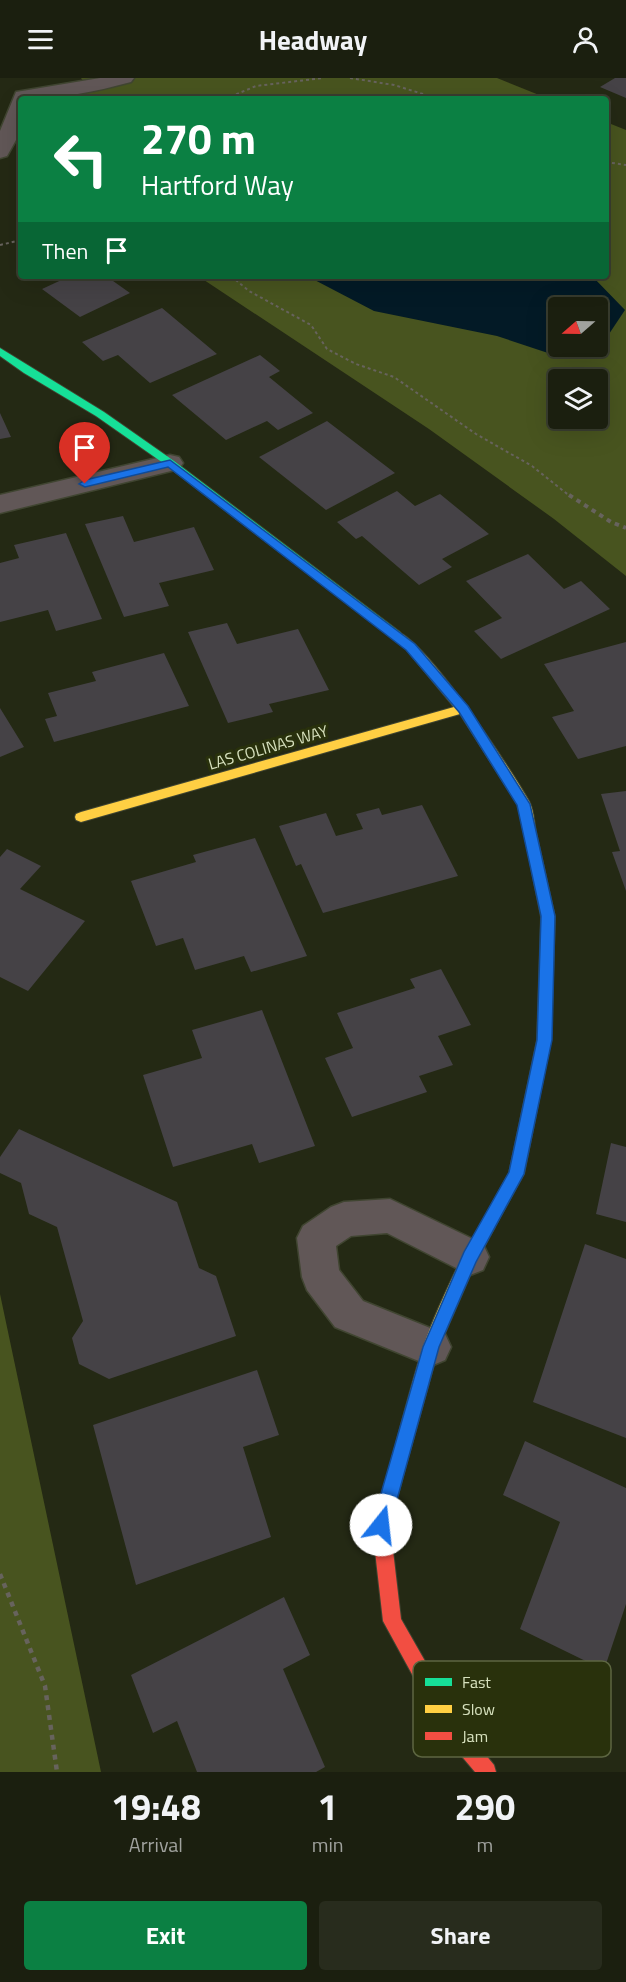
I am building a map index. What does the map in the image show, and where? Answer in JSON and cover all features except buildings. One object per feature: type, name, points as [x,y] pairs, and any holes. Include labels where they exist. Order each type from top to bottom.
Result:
[{"type":"street","points":[[0,152],[13,126],[18,92],[88,87],[124,78]]},
{"type":"street","points":[[0,351],[100,414],[170,463],[411,647],[463,709],[524,804],[548,916],[544,1040],[516,1174],[470,1257],[431,1347],[381,1525],[392,1621],[414,1661]]},
{"type":"street","points":[[0,504],[170,463]]},
{"type":"street","name":"LAS COLINAS WAY","points":[[81,817],[463,709]]},
{"type":"street","points":[[431,1347],[350,1314],[321,1277],[316,1238],[344,1219],[390,1216],[470,1257]]},
{"type":"street","points":[[475,1757],[487,1772]]},
{"type":"path","points":[[232,96],[256,86],[323,78]]},
{"type":"path","points":[[350,78],[394,85],[429,96]]},
{"type":"path","points":[[609,162],[626,165]]},
{"type":"path","points":[[0,245],[18,241]]},
{"type":"path","points":[[235,279],[249,291],[311,325],[327,349],[356,364],[394,377],[476,434],[532,466],[570,497],[611,522],[626,528]]},
{"type":"path","points":[[0,1574],[45,1686],[57,1772]]},
{"type":"green space","points":[[81,78],[497,78],[542,96],[74,96],[88,88]]},
{"type":"green space","points":[[609,123],[626,130],[626,576],[554,519],[429,429],[203,279],[609,279]]},
{"type":"green space","points":[[0,1294],[101,1772],[0,1772]]},
{"type":"water","points":[[313,279],[595,279],[625,310],[608,336],[608,297],[548,297],[548,353],[497,336],[374,311]]},
{"type":"traffic: fast","points":[[0,351],[28,371],[100,414],[170,463],[396,635]]},
{"type":"traffic: fast","points":[[487,1227],[516,1174],[544,1040],[548,917],[530,832]]},
{"type":"traffic: slow","points":[[396,635],[411,647],[463,709],[524,804],[530,832]]},
{"type":"traffic: slow","points":[[81,817],[463,709]]},
{"type":"traffic: slow","points":[[397,1469],[431,1347],[470,1257],[487,1227]]},
{"type":"traffic: jam","points":[[397,1469],[381,1525],[392,1621],[414,1661]]},
{"type":"traffic: jam","points":[[475,1757],[487,1772]]},
{"type":"route","points":[[85,484],[170,463],[411,647],[463,709],[524,804],[548,916],[544,1040],[516,1174],[470,1257],[431,1347],[381,1525]]}]
